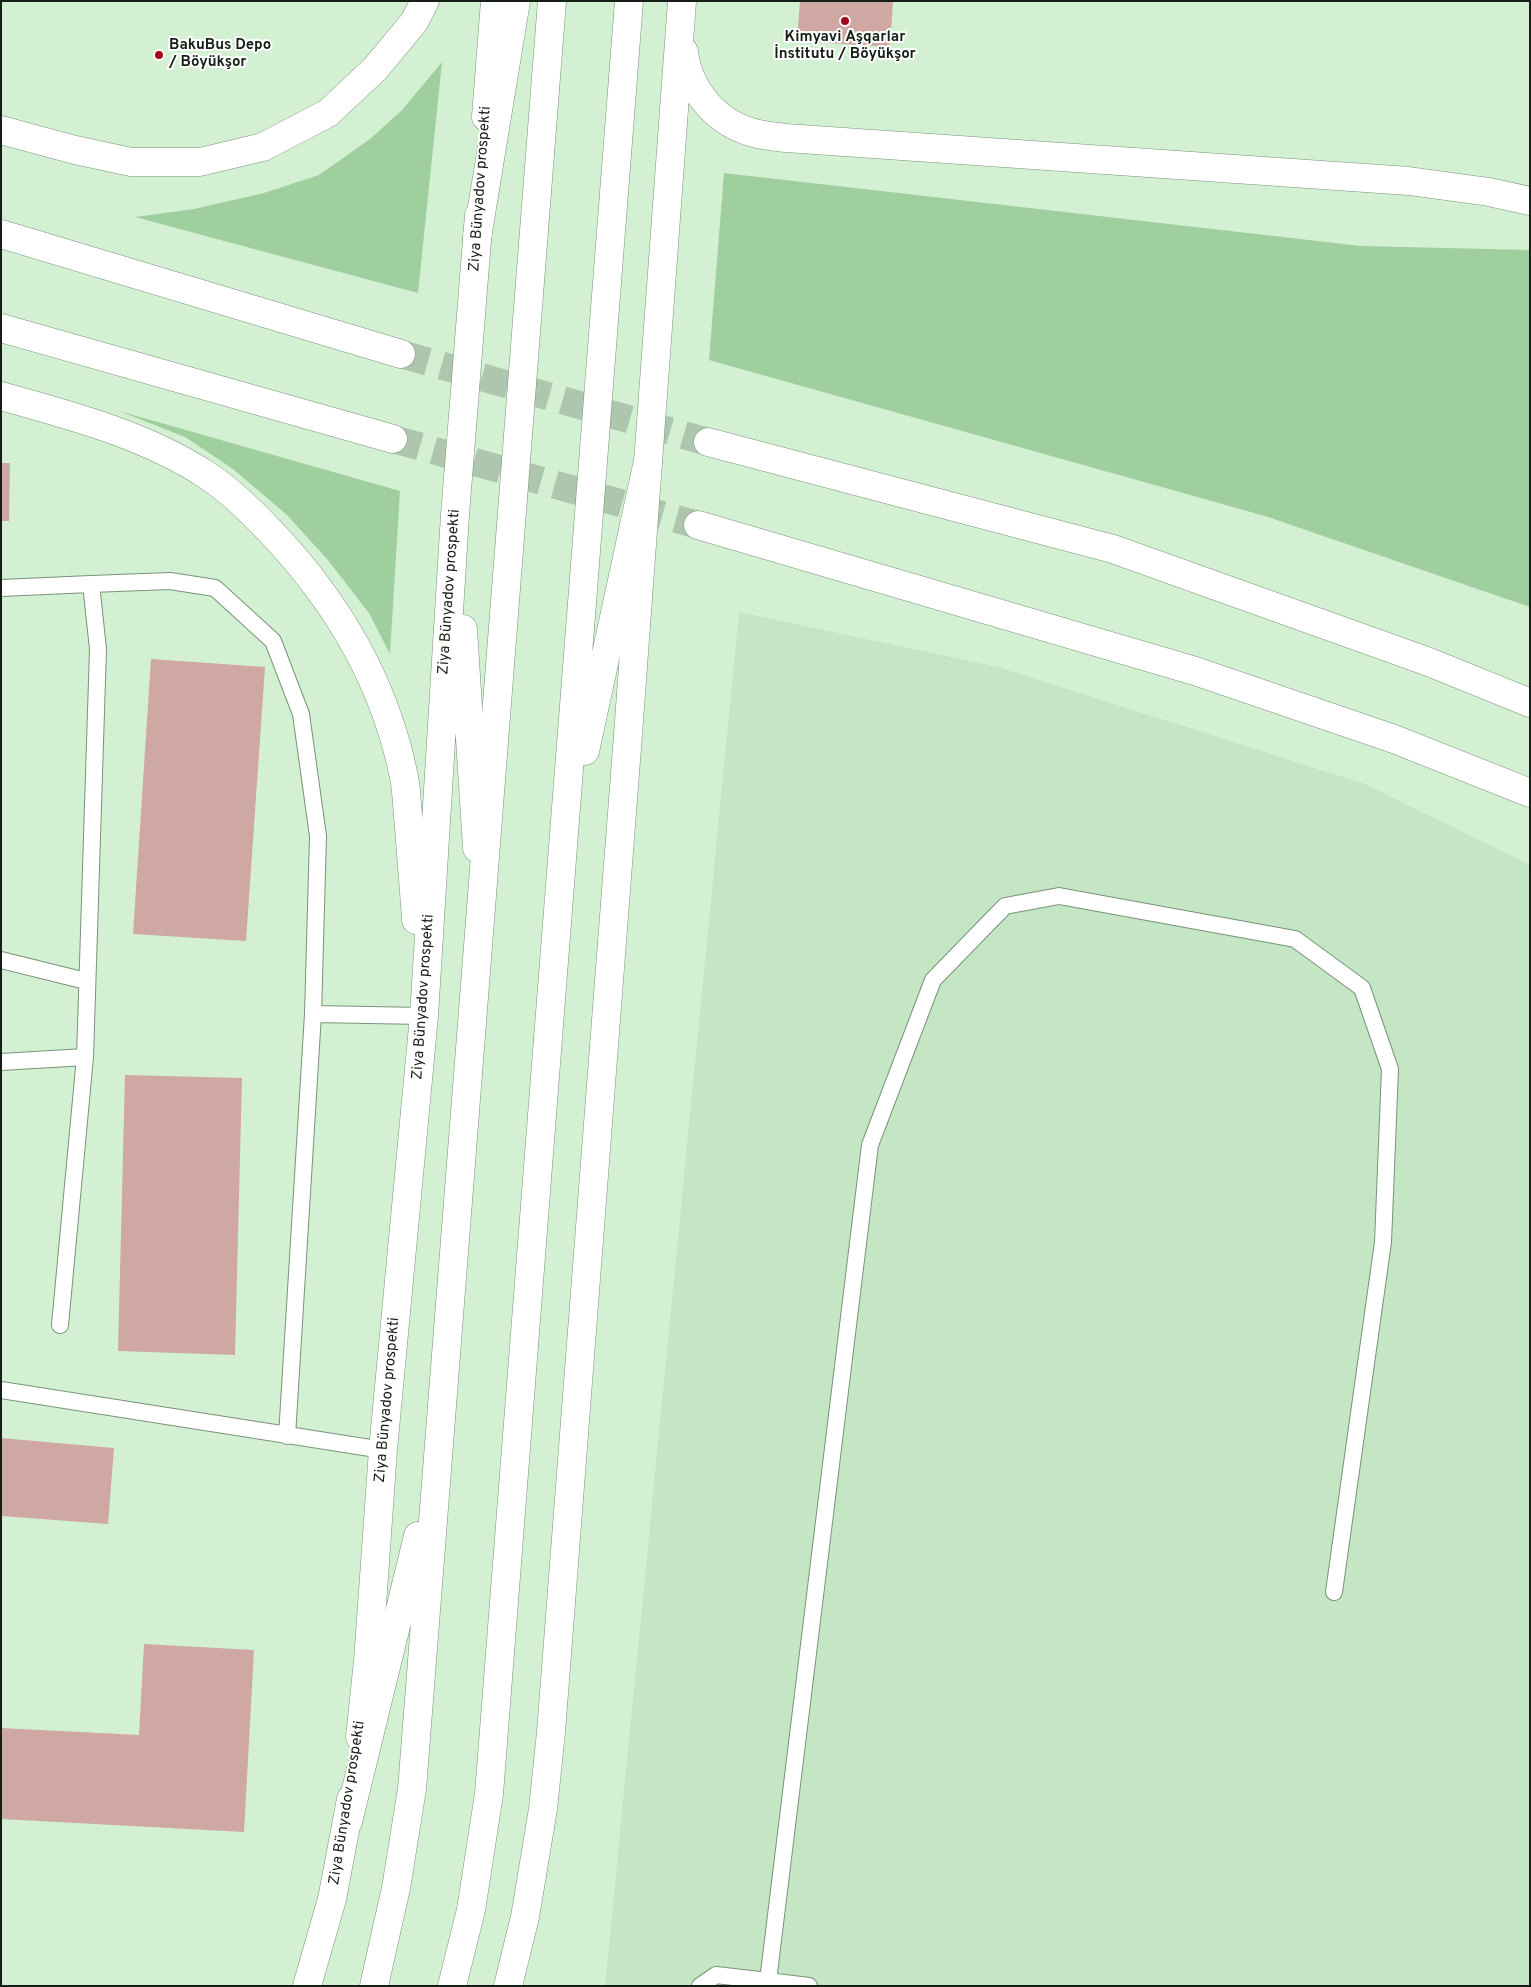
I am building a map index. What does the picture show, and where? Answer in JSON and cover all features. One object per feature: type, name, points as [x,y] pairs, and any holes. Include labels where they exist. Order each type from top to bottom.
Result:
[{"type":"main road","points":[[1,130],[75,150],[132,162],[200,162],[263,147],[328,113],[374,69],[414,22],[425,1]]},
{"type":"main road","name":"Ziya Bünyadov prospekti","points":[[307,1986],[332,1899],[348,1822],[368,1661],[383,1450],[424,1016],[455,515],[495,1]]},
{"type":"main road","points":[[477,238],[516,1]]},
{"type":"main road","points":[[374,1986],[396,1888],[412,1789],[552,1]]},
{"type":"main road","points":[[452,1986],[471,1910],[489,1794],[629,1]]},
{"type":"main road","points":[[681,10],[686,67],[696,92],[714,112],[735,126],[757,134],[796,139],[1409,181],[1489,192],[1530,201]]},
{"type":"main road","points":[[508,1986],[525,1917],[543,1809],[551,1732],[681,10]]},
{"type":"main road","points":[[1,234],[401,354]]},
{"type":"main road","points":[[1,328],[393,440]]},
{"type":"main road","points":[[1,396],[68,415],[148,443],[209,476],[250,510],[298,560],[339,615],[372,678],[391,724],[405,778],[424,1016]]},
{"type":"main road","points":[[708,442],[1113,549],[1429,662],[1530,703]]},
{"type":"main road","points":[[563,850],[648,461]]},
{"type":"main road","points":[[455,515],[481,906]]},
{"type":"main road","points":[[698,525],[1195,670],[1394,739],[1530,793]]},
{"type":"main road","points":[[348,1822],[438,1457]]},
{"type":"lane","points":[[1,588],[170,581],[215,588],[273,641],[300,714],[318,836],[313,1014],[287,1436]]},
{"type":"lane","points":[[60,1325],[85,1058],[98,649],[91,584]]},
{"type":"lane","points":[[768,1981],[870,1145],[933,980],[1005,906],[1059,896],[1295,939],[1362,988],[1390,1069],[1383,1242],[1334,1592]]},
{"type":"lane","points":[[1,960],[86,981]]},
{"type":"lane","points":[[313,1014],[424,1016]]},
{"type":"lane","points":[[1,1062],[85,1058]]},
{"type":"lane","points":[[1,1390],[383,1450]]},
{"type":"lane","points":[[700,1986],[716,1975],[809,1986]]},
{"type":"shaded area","points":[[442,62],[418,293],[135,217],[194,209],[264,193],[319,175],[370,139],[402,110]]},
{"type":"shaded area","points":[[724,173],[1361,246],[1530,250],[1530,607],[1265,516],[709,360]]},
{"type":"shaded area","points":[[119,411],[400,491],[390,654],[369,613],[327,559],[287,515],[233,469],[185,437]]},
{"type":"shaded area","points":[[739,612],[998,667],[1365,784],[1530,865],[1530,1986],[605,1986]]},
{"type":"building","name":"Kimyavi Aşqarlar İnstitutu / Böyükşor","points":[[800,1],[893,1],[890,47],[797,41]]},
{"type":"building","points":[[1,463],[10,463],[9,521],[1,521]]},
{"type":"building","points":[[151,659],[265,667],[246,941],[133,934]]},
{"type":"building","points":[[125,1075],[242,1078],[235,1355],[118,1351]]},
{"type":"building","points":[[1,1438],[114,1448],[108,1524],[1,1516]]},
{"type":"building","points":[[144,1644],[254,1650],[244,1832],[1,1819],[1,1728],[139,1735]]},
{"type":"tunnel","points":[[401,354],[708,442]]},
{"type":"tunnel","points":[[393,439],[698,525]]},
{"type":"place","name":"Kimyavi Aşqarlar İnstitutu / Böyükşor","points":[[845,21]]},
{"type":"place","name":"BakuBus Depo / Böyükşor","points":[[159,55]]}]
